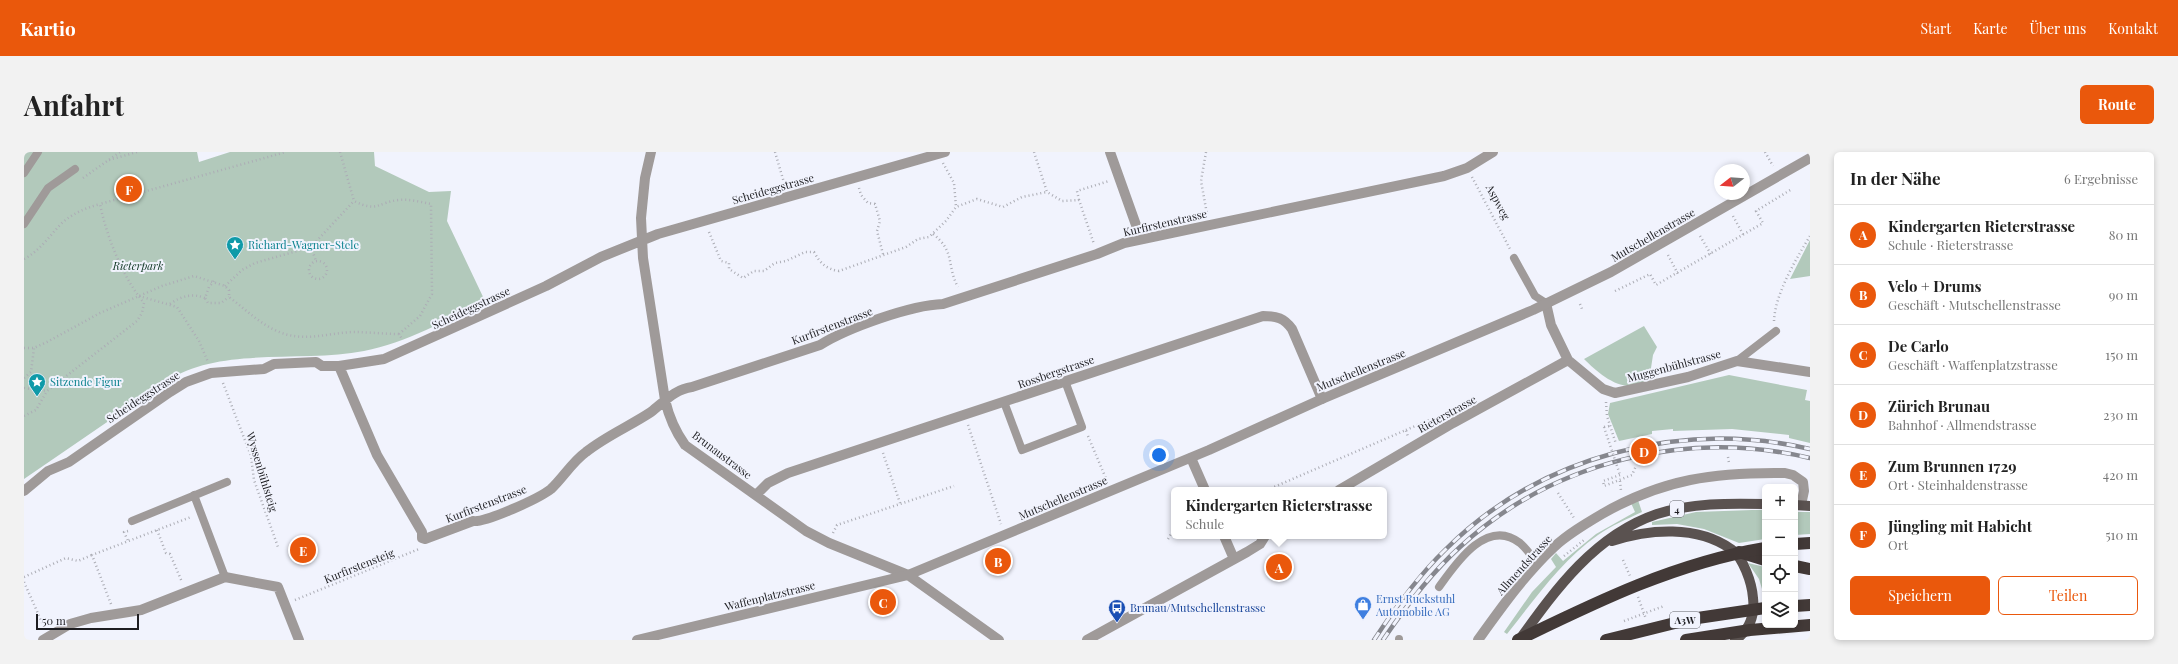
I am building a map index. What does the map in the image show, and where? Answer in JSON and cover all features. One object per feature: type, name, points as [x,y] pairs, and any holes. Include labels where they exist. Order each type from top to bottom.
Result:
[{"type":"highway","points":[[1798,544],[1810,543]]},
{"type":"highway","points":[[1732,549],[1762,559]]},
{"type":"highway","points":[[1518,640],[1618,592],[1713,559],[1762,549]]},
{"type":"highway","points":[[1798,566],[1810,568]]},
{"type":"highway","points":[[1798,606],[1810,605]]},
{"type":"highway","name":"A3W","points":[[1606,640],[1691,619],[1762,608]]},
{"type":"highway","name":"A3W","points":[[1686,640],[1750,630],[1810,625]]},
{"type":"main road","name":"4","points":[[1518,640],[1558,588],[1599,547],[1626,528],[1658,514],[1711,504],[1762,504]]},
{"type":"main road","points":[[1599,547],[1638,534],[1675,531],[1706,538],[1732,549],[1751,582],[1754,608],[1751,624],[1735,640]]},
{"type":"main road","points":[[1532,622],[1535,640]]},
{"type":"street","name":"Brunaustrasse","points":[[651,152],[645,178],[641,218],[643,258],[669,418],[685,445],[806,531],[829,543],[908,575],[999,640]]},
{"type":"street","name":"Scheideggstrasse","points":[[24,491],[48,471],[69,462],[186,382],[210,373],[264,369],[274,364],[316,362],[322,366],[339,366],[384,359],[408,350],[546,286],[601,257],[658,234],[945,152]]},
{"type":"street","points":[[1110,152],[1141,239]]},
{"type":"street","name":"Kurfirstenstrasse","points":[[339,366],[377,455],[422,532],[422,538],[425,539],[473,521],[478,522],[487,519],[527,503],[550,490],[571,465],[585,452],[651,412],[681,388],[692,387],[820,345],[838,334],[926,305],[943,304],[1141,239],[1444,176],[1467,168],[1493,152]]},
{"type":"street","name":"Mutschellenstrasse","points":[[908,575],[1191,458],[1322,399],[1440,350],[1546,303],[1611,272],[1809,158]]},
{"type":"street","name":"Muggenbühlstrasse","points":[[1546,303],[1551,326],[1568,360],[1603,389],[1615,393],[1688,377],[1736,361],[1810,372]]},
{"type":"street","name":"Rossbergstrasse","points":[[756,495],[768,483],[788,473],[1263,316],[1271,316],[1286,320],[1292,329],[1322,399]]},
{"type":"street","name":"Rieterstrasse","points":[[1344,487],[1412,447],[1568,360]]},
{"type":"street","points":[[1191,458],[1204,487]]},
{"type":"street","name":"Allmendstrasse","points":[[1478,640],[1498,612],[1554,546],[1582,525],[1626,500],[1664,485],[1698,478],[1729,474],[1785,473],[1793,475],[1803,482],[1804,491],[1802,505]]},
{"type":"street","points":[[1225,539],[1234,558]]},
{"type":"street","points":[[1087,640],[1260,544],[1263,539]]},
{"type":"street","name":"Waffenplatzstrasse","points":[[637,640],[908,575]]},
{"type":"street","points":[[43,640],[70,624],[91,618],[140,610],[225,577],[278,587],[299,640]]},
{"type":"lane","points":[[24,174],[38,152]]},
{"type":"lane","points":[[24,224],[48,188],[75,169]]},
{"type":"lane","points":[[1514,258],[1535,296],[1546,303]]},
{"type":"lane","points":[[1736,361],[1776,331]]},
{"type":"lane","points":[[1004,402],[1022,450],[1082,427],[1065,381]]},
{"type":"lane","points":[[132,520],[227,482]]},
{"type":"lane","points":[[194,495],[225,577]]},
{"type":"lane","points":[[1439,587],[1457,562],[1475,546],[1486,538],[1500,534],[1520,544],[1538,564]]},
{"type":"path","points":[[75,169],[82,179],[120,152]]},
{"type":"path","points":[[108,160],[113,161],[137,152]]},
{"type":"path","points":[[24,259],[34,254],[62,223],[83,208],[286,152]]},
{"type":"path","points":[[229,297],[265,324],[277,331],[305,338],[353,332],[400,334],[420,316],[432,294],[431,204],[398,200],[375,207],[364,206],[354,201],[340,152]]},
{"type":"path","points":[[775,152],[786,189]]},
{"type":"path","points":[[1034,152],[1047,192],[1062,201],[1079,200]]},
{"type":"path","points":[[1206,152],[1201,181],[1208,216]]},
{"type":"path","points":[[1765,152],[1773,167]]},
{"type":"path","points":[[943,163],[954,183],[956,207]]},
{"type":"path","name":"Aspweg","points":[[1472,177],[1505,238]]},
{"type":"path","points":[[1094,245],[1077,191],[1110,180]]},
{"type":"path","points":[[1612,287],[1615,292],[1650,274],[1656,285],[1712,255],[1762,223],[1756,211],[1792,189],[1789,183]]},
{"type":"path","points":[[859,187],[861,195],[868,203],[875,204],[880,221],[877,231],[883,254]]},
{"type":"path","points":[[709,230],[721,261],[729,263],[729,269],[743,278],[754,271],[764,271],[775,263],[786,261],[805,252],[814,252],[820,262],[828,269],[839,271],[906,247],[918,239],[929,237],[946,221],[956,207],[977,200],[1003,207],[1017,199],[1047,192]]},
{"type":"path","points":[[225,286],[242,270],[255,263],[311,247],[354,201]]},
{"type":"path","points":[[24,416],[36,410],[47,391],[137,321],[142,313],[144,303],[138,296],[109,240],[104,227],[100,204]]},
{"type":"path","points":[[1733,216],[1744,235]]},
{"type":"path","points":[[933,234],[940,239],[949,253],[952,276],[959,289]]},
{"type":"path","points":[[1700,236],[1712,255]]},
{"type":"path","points":[[1776,331],[1775,308],[1799,254],[1810,236]]},
{"type":"path","points":[[311,247],[316,262]]},
{"type":"path","points":[[1668,255],[1678,273]]},
{"type":"path","points":[[316,262],[323,262],[326,268],[324,276],[318,278],[312,276],[309,270],[312,264],[316,262]]},
{"type":"path","points":[[24,348],[34,348],[100,313],[162,286],[194,276],[214,281],[225,286],[229,290],[229,297]]},
{"type":"path","points":[[205,298],[209,287],[214,281]]},
{"type":"path","points":[[170,304],[189,295],[196,295],[205,298],[208,303],[215,304],[221,303],[229,297]]},
{"type":"path","points":[[138,296],[177,307],[199,340],[209,365]]},
{"type":"path","points":[[1580,304],[1582,309]]},
{"type":"path","points":[[400,334],[403,342]]},
{"type":"path","points":[[24,378],[31,372],[34,348]]},
{"type":"path","name":"Wyssenbühlsteig","points":[[222,380],[251,456],[254,480],[278,547]]},
{"type":"path","points":[[24,388],[26,390],[47,391]]},
{"type":"path","points":[[1606,401],[1607,416],[1616,444]]},
{"type":"path","points":[[1274,487],[1429,420]]},
{"type":"path","points":[[968,425],[1003,528]]},
{"type":"path","points":[[1610,426],[1604,427],[1620,475],[1603,481],[1604,486],[1632,475],[1636,466]]},
{"type":"path","points":[[1406,430],[1412,447]]},
{"type":"path","points":[[1086,431],[1107,481]]},
{"type":"path","points":[[883,453],[900,504]]},
{"type":"path","points":[[1728,457],[1728,464]]},
{"type":"path","points":[[1620,481],[1621,491]]},
{"type":"path","points":[[831,537],[837,524],[954,486]]},
{"type":"path","points":[[1558,493],[1575,519]]},
{"type":"path","points":[[24,577],[66,558],[78,561],[194,515]]},
{"type":"path","points":[[157,530],[166,553],[170,554],[183,585]]},
{"type":"path","points":[[127,531],[124,532],[128,541]]},
{"type":"path","points":[[1168,539],[1171,534]]},
{"type":"path","name":"Kurfirstensteig","points":[[303,597],[420,548]]},
{"type":"path","points":[[92,555],[112,607]]},
{"type":"path","points":[[1623,560],[1630,578]]},
{"type":"path","points":[[24,582],[45,628]]},
{"type":"path","points":[[1622,622],[1664,606]]},
{"type":"green space","name":"Rieterpark","points":[[24,152],[197,152],[199,162],[230,152],[374,152],[375,166],[429,192],[451,191],[447,221],[485,301],[410,337],[364,351],[315,356],[236,359],[211,363],[188,370],[167,381],[24,479]]},
{"type":"green space","points":[[1810,240],[1810,276],[1790,279]]},
{"type":"green space","points":[[1644,326],[1657,347],[1653,355],[1649,381],[1630,386],[1611,381],[1599,373],[1584,359]]},
{"type":"green space","points":[[1729,375],[1807,390],[1805,400],[1810,401],[1810,443],[1789,438],[1789,435],[1732,429],[1673,431],[1673,429],[1652,431],[1652,434],[1619,441],[1608,414],[1610,403]]},
{"type":"green space","points":[[1638,500],[1642,512],[1609,528],[1585,545],[1549,581],[1507,634],[1504,632],[1532,592],[1556,567],[1551,559],[1556,553],[1563,561],[1596,534],[1635,512],[1631,503]]},
{"type":"green space","points":[[1762,510],[1762,539],[1739,543],[1704,529],[1677,524],[1652,525],[1652,522],[1696,512]]},
{"type":"green space","points":[[1798,512],[1810,512],[1810,534],[1798,535]]},
{"type":"green space","points":[[1748,563],[1762,566],[1762,589],[1759,579]]},
{"type":"railway","points":[[1374,640],[1390,616],[1425,571],[1445,550],[1482,517],[1524,490],[1568,469],[1614,453],[1663,443],[1712,439],[1761,441],[1810,449]]},
{"type":"railway","points":[[1383,640],[1419,591],[1449,557],[1460,547],[1497,517],[1537,493],[1579,473],[1624,459],[1670,451],[1716,448],[1763,450],[1810,458]]},
{"type":"place","name":"Jüngling mit Habicht","points":[[129,189]]},
{"type":"place","name":"Richard-Wagner-Stele","points":[[235,260]]},
{"type":"place","name":"Sitzende Figur","points":[[37,397]]},
{"type":"place","name":"Zürich Brunau","points":[[1644,451]]},
{"type":"place","name":"Zum Brunnen 1729","points":[[303,550]]},
{"type":"place","name":"Velo + Drums","points":[[998,561]]},
{"type":"place","name":"Kindergarten Rieterstrasse","points":[[1279,567]]},
{"type":"place","name":"De Carlo","points":[[883,602]]},
{"type":"place","name":"Ernst Ruckstuhl Automobile AG","points":[[1363,620]]},
{"type":"place","name":"Brunau/Mutschellenstrasse","points":[[1117,623]]}]
